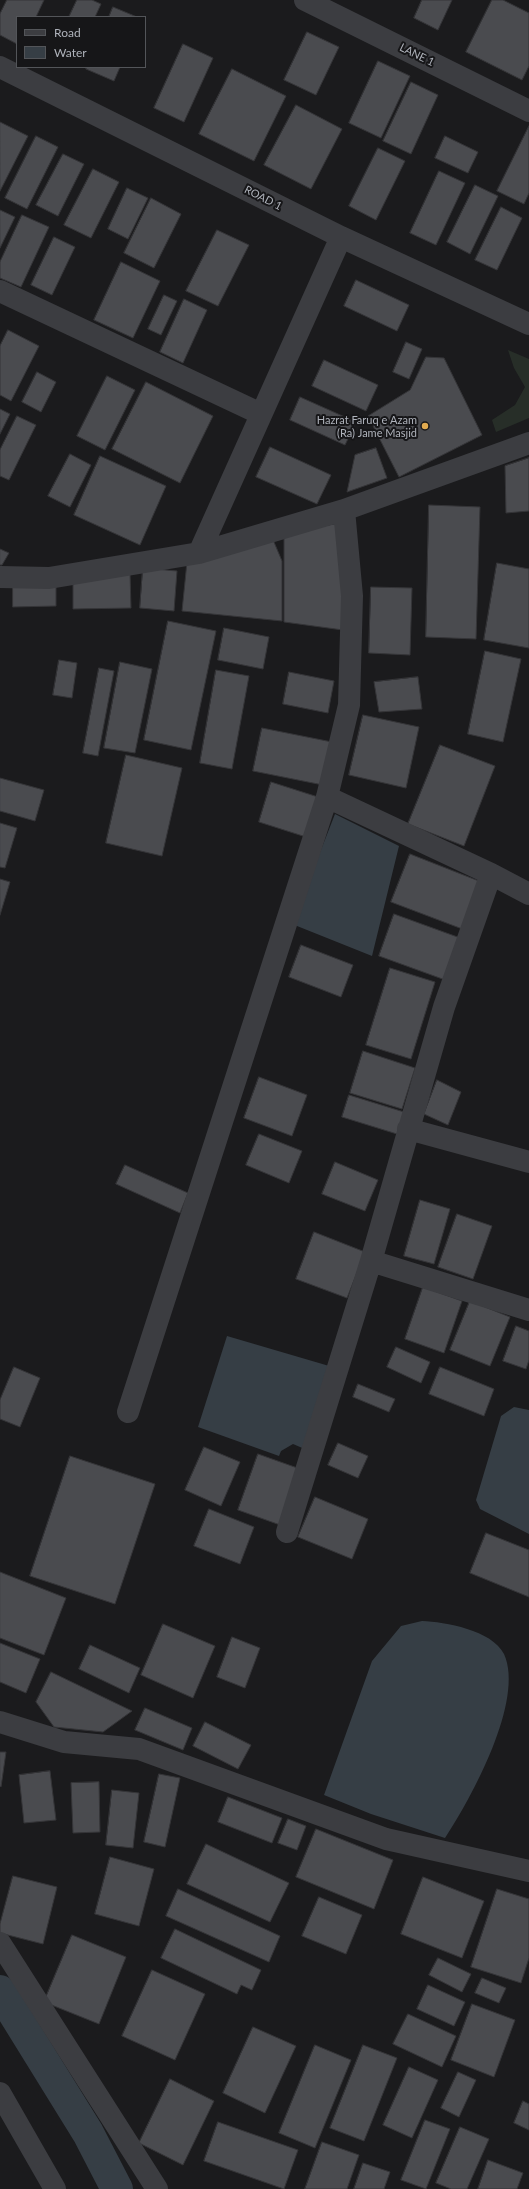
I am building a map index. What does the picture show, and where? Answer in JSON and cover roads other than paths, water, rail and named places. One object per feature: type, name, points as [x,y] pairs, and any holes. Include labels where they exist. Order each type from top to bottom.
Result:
[{"type":"street","name":"LANE 1","points":[[305,0],[529,111]]},
{"type":"street","name":"ROAD 1","points":[[0,67],[341,237],[529,324]]},
{"type":"street","points":[[199,553],[341,237]]},
{"type":"street","points":[[0,291],[261,414]]},
{"type":"street","points":[[0,576],[49,578],[199,553],[344,510],[529,443]]},
{"type":"street","points":[[128,1412],[327,797],[349,705],[352,596],[344,510]]},
{"type":"street","points":[[327,797],[491,874],[529,894]]},
{"type":"street","points":[[287,1532],[371,1261],[444,1007],[491,874]]},
{"type":"street","points":[[408,1130],[529,1162]]},
{"type":"street","points":[[371,1261],[529,1310]]},
{"type":"street","points":[[0,1722],[64,1742],[139,1749],[386,1839],[529,1871]]},
{"type":"street","points":[[0,1943],[157,2189]]},
{"type":"street","points":[[3,2107],[55,2189]]},
{"type":"water","points":[[335,814],[399,846],[372,956],[292,924]]},
{"type":"water","points":[[227,1336],[336,1368],[307,1450],[293,1444],[281,1451],[279,1456],[198,1427]]},
{"type":"water","points":[[514,1407],[529,1410],[529,1534],[480,1509],[476,1500],[501,1416]]},
{"type":"water","points":[[422,1621],[443,1623],[467,1629],[479,1633],[489,1639],[498,1646],[504,1654],[509,1674],[507,1697],[492,1749],[481,1775],[445,1838],[371,1814],[324,1795],[372,1661],[401,1626]]},
{"type":"waterway","points":[[0,1991],[88,2133],[117,2189]]},
{"type":"place","name":"Hazrat Faruq e Azam (Ra) Jame Masjid","points":[[425,426]]}]
